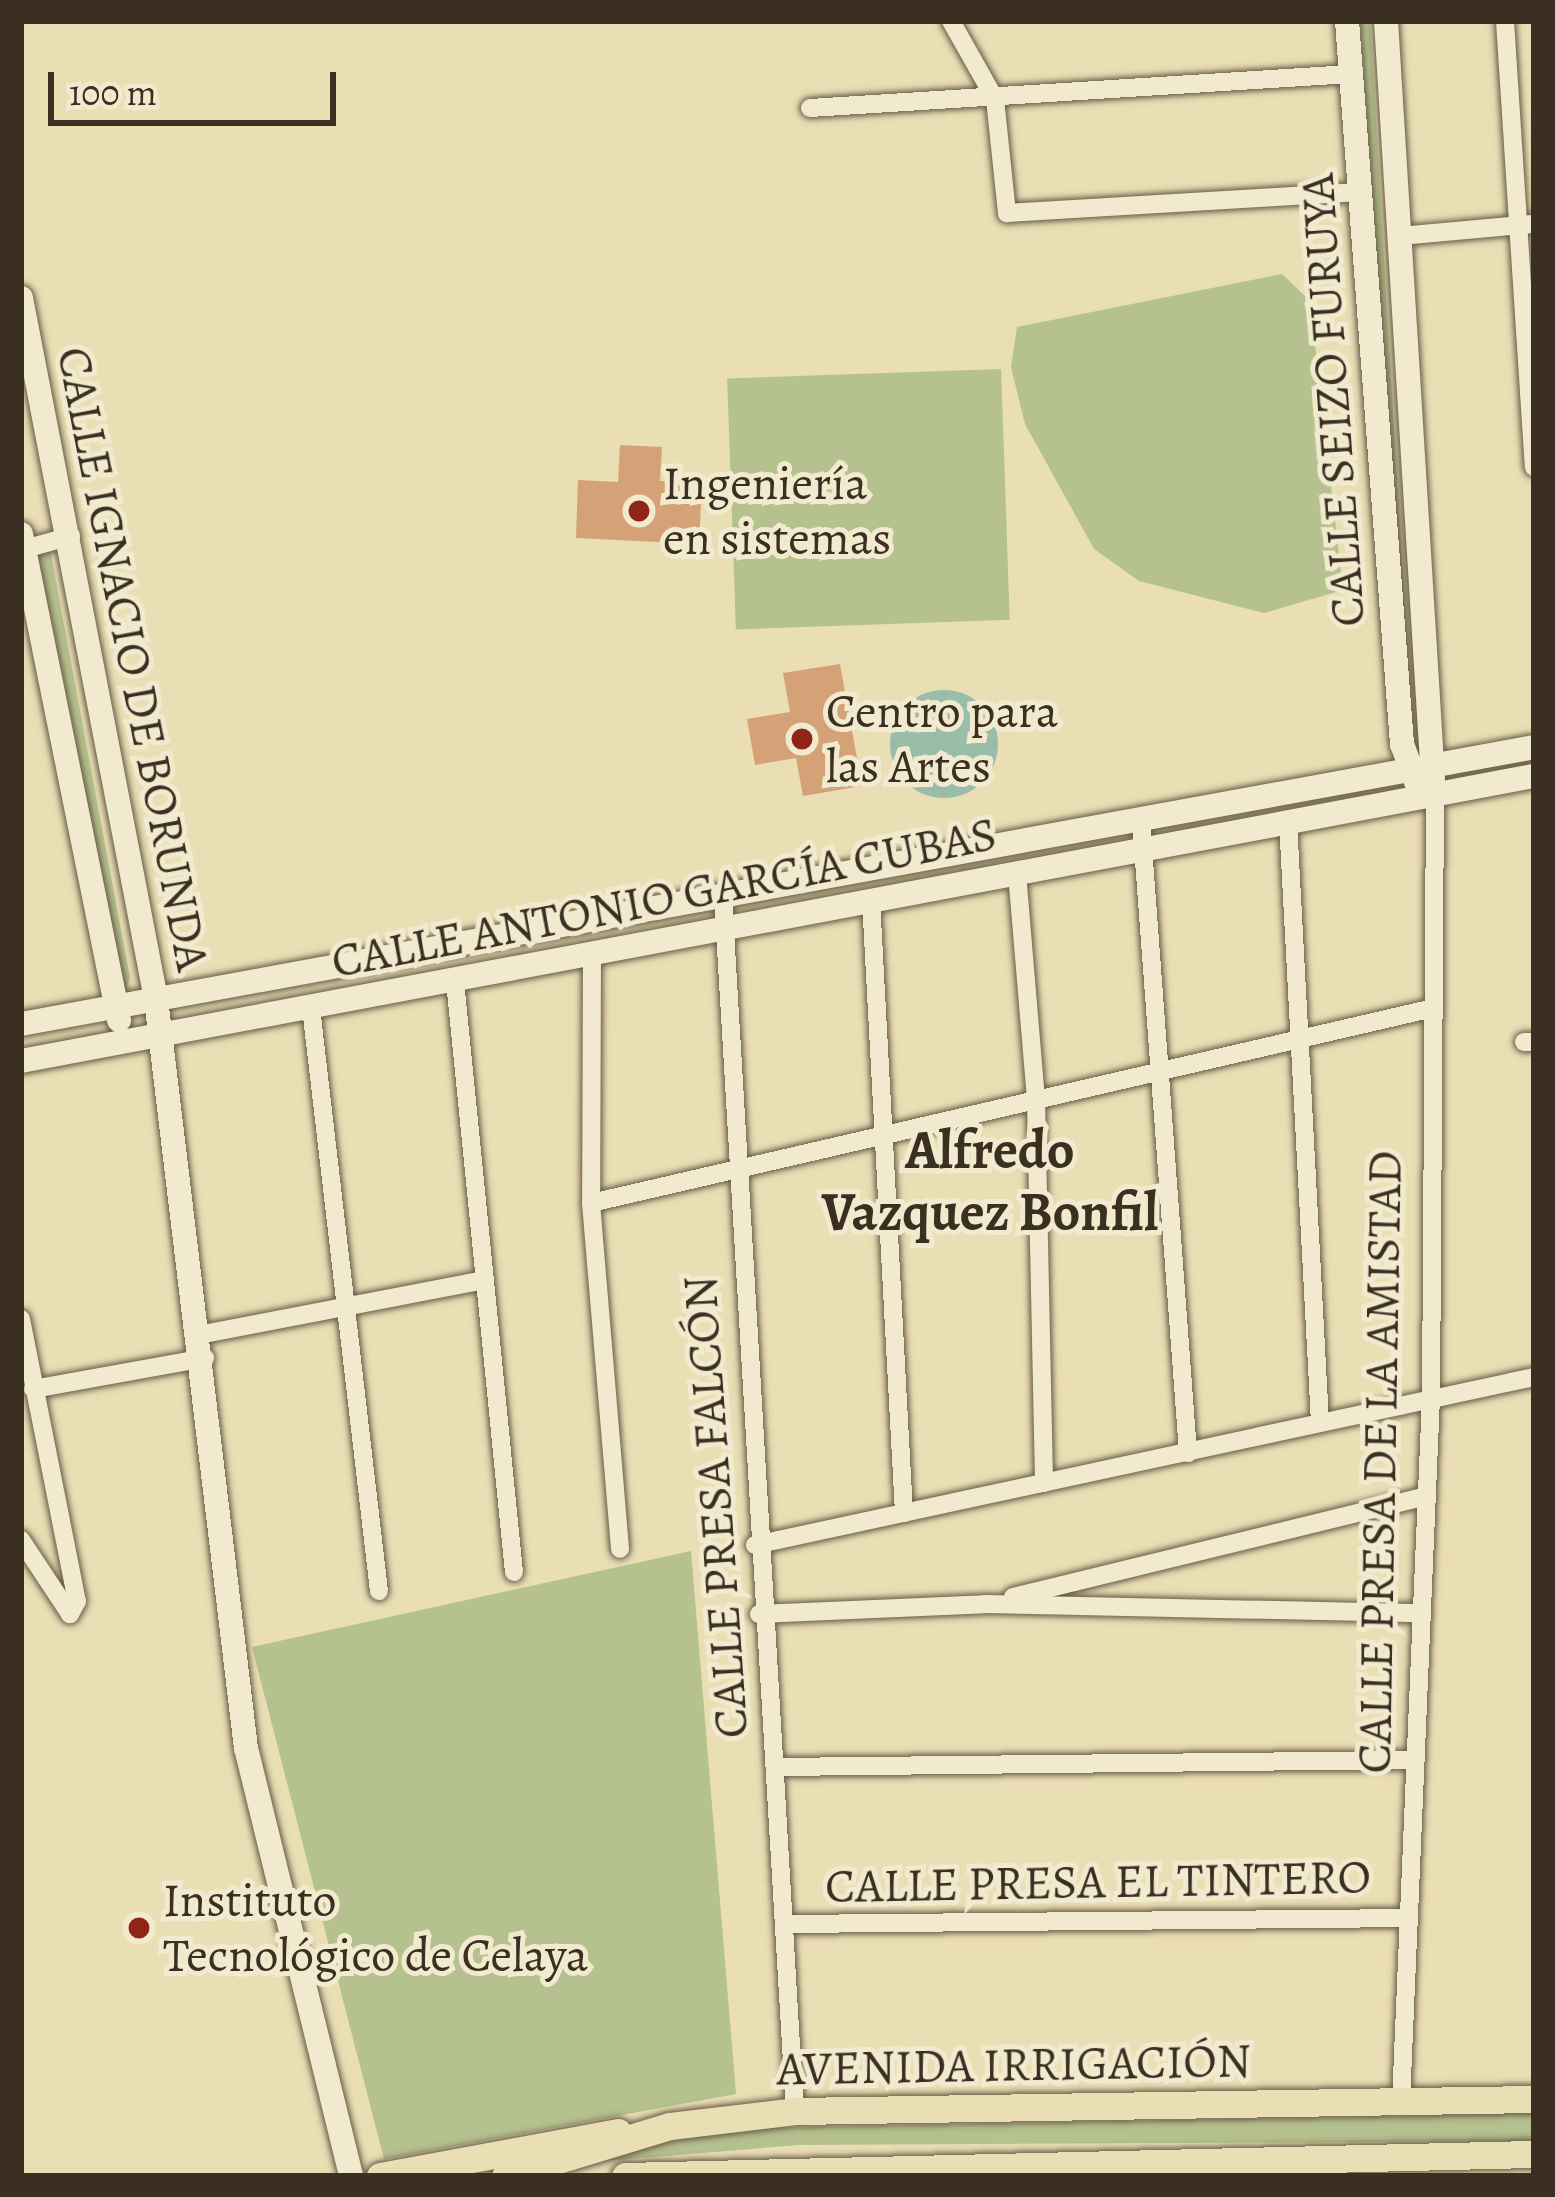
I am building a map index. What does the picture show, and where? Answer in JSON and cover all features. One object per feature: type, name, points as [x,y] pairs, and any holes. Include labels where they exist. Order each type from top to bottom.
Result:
[{"type":"main road","name":"AVENIDA IRRIGACIÓN","points":[[505,2176],[670,2126],[795,2111],[1534,2099]]},
{"type":"main road","points":[[380,2176],[670,2126]]},
{"type":"main road","name":"AVENIDA IRRIGACIÓN","points":[[625,2176],[816,2164],[1534,2154]]},
{"type":"street","points":[[951,21],[995,99],[1007,213],[1359,192]]},
{"type":"street","name":"CALLE SEIZO FURUYA","points":[[1347,21],[1359,192],[1425,781]]},
{"type":"street","name":"CALLE SEIZO FURUYA","points":[[1386,21],[1401,236],[1425,781]]},
{"type":"street","points":[[1505,21],[1526,225],[1534,467]]},
{"type":"street","points":[[810,108],[1351,74]]},
{"type":"street","points":[[1401,236],[1526,225]]},
{"type":"street","name":"CALLE IGNACIO DE BORUNDA","points":[[21,298],[71,536],[156,999],[204,1346],[246,1748],[352,2176]]},
{"type":"street","points":[[22,544],[71,536]]},
{"type":"street","name":"CALLE IGNACIO DE BORUNDA","points":[[22,544],[124,1042]]},
{"type":"street","name":"CALLE ANTONIO GARCÍA CUBAS","points":[[21,1061],[1288,821],[1534,747]]},
{"type":"street","name":"CALLE ANTONIO GARCÍA CUBAS","points":[[21,1024],[1141,820],[1425,781],[1534,776]]},
{"type":"street","name":"CALLE PRESA DE LA AMISTAD","points":[[1401,2102],[1431,1398],[1425,781]]},
{"type":"street","points":[[1141,820],[1188,1453]]},
{"type":"street","points":[[1288,821],[1320,1422]]},
{"type":"street","points":[[1017,873],[1036,1099],[1044,1483]]},
{"type":"street","name":"CALLE PRESA FALCÓN","points":[[723,897],[731,1168],[759,1614],[788,1924],[795,2111]]},
{"type":"street","points":[[872,900],[890,1132],[904,1513]]},
{"type":"street","points":[[592,954],[591,1203],[620,1549]]},
{"type":"street","points":[[455,982],[479,1281],[514,1572]]},
{"type":"street","points":[[311,1008],[379,1591]]},
{"type":"street","points":[[591,1203],[1429,1009]]},
{"type":"street","points":[[33,1389],[347,1308],[479,1281]]},
{"type":"street","points":[[21,1319],[76,1601],[70,1614],[21,1540]]},
{"type":"street","points":[[755,1545],[1534,1378]]},
{"type":"street","points":[[985,1604],[1427,1496]]},
{"type":"street","points":[[759,1614],[985,1604],[1422,1613]]},
{"type":"street","points":[[775,1767],[1415,1760]]},
{"type":"street","name":"CALLE PRESA EL TINTERO","points":[[788,1924],[1409,1918]]},
{"type":"street","points":[[742,2176],[816,2164]]},
{"type":"shaded area","points":[[1360,21],[1370,21],[1413,751],[1407,744]]},
{"type":"shaded area","points":[[1282,274],[1310,301],[1343,590],[1264,613],[1139,581],[1094,549],[1025,424],[1011,367],[1017,327]]},
{"type":"shaded area","points":[[1001,369],[1010,620],[736,629],[727,379]]},
{"type":"shaded area","points":[[49,544],[130,978],[125,991],[37,550]]},
{"type":"shaded area","points":[[944,690],[965,694],[982,706],[994,723],[998,744],[994,765],[982,782],[965,794],[944,798],[923,794],[906,782],[894,765],[890,744],[894,723],[906,706],[923,694]]},
{"type":"shaded area","points":[[691,1551],[736,2094],[384,2159],[252,1647]]},
{"type":"shaded area","points":[[1534,2113],[1534,2140],[1521,2141],[799,2145],[593,2162],[711,2129]]},
{"type":"building","name":"Ingeniería en sistemas","points":[[620,445],[662,447],[660,481],[702,483],[699,544],[576,538],[578,480],[618,482]]},
{"type":"building","name":"Centro para las Artes","points":[[840,664],[862,786],[803,796],[796,758],[755,765],[747,719],[790,712],[783,673]]},
{"type":"place","name":"Ingeniería en sistemas","points":[[639,511]]},
{"type":"place","name":"Centro para las Artes","points":[[802,739]]},
{"type":"place","name":"Instituto Tecnológico de Celaya","points":[[139,1928]]},
{"type":"district","name":"Alfredo Vazquez Bonfil","points":[[990,1181]]}]
